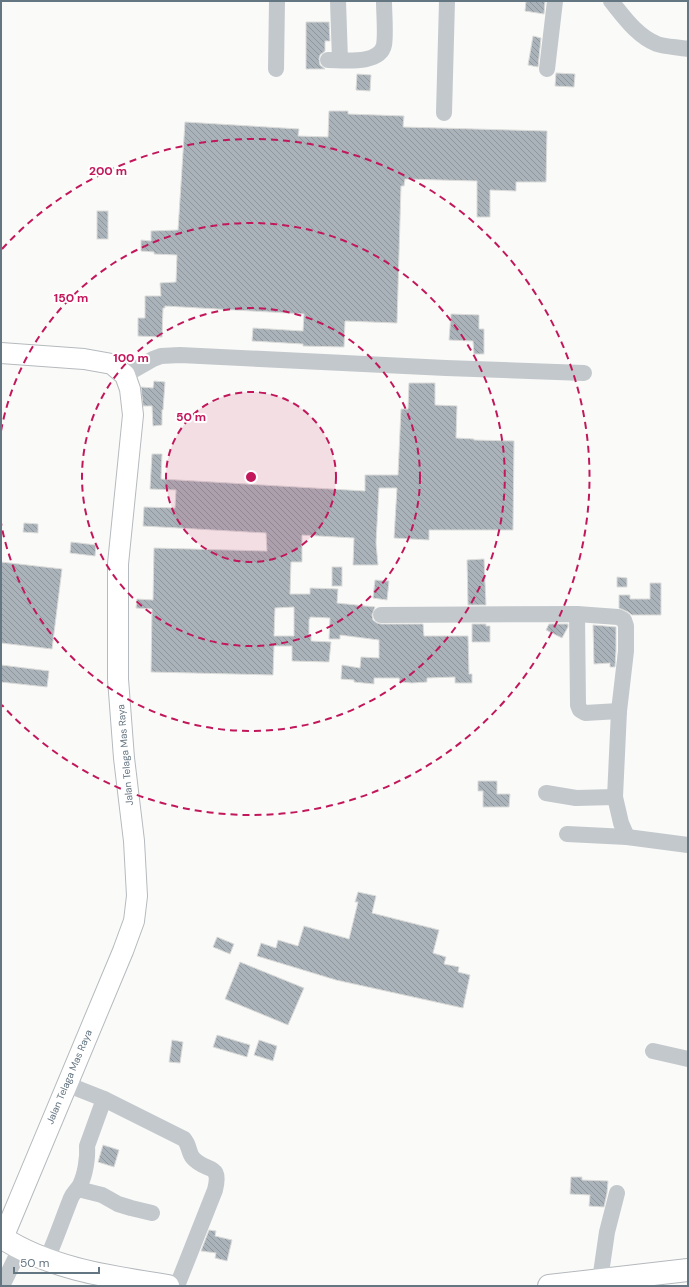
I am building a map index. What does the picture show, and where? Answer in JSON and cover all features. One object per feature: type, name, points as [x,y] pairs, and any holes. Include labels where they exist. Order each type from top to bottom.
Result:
[{"type":"highway","points":[[8,1241],[47,1259],[99,1275],[168,1286]]},
{"type":"highway","points":[[549,1286],[650,1276],[688,1270]]},
{"type":"main road","points":[[1,354],[84,359],[112,364],[125,375]]},
{"type":"main road","name":"Jalan Telaga Mas Raya","points":[[8,1241],[66,1084],[123,951],[134,921],[137,896],[134,841],[124,758],[118,679],[118,564],[133,415],[130,389],[125,375]]},
{"type":"street","points":[[276,69],[277,1]]},
{"type":"street","points":[[338,1],[334,60],[372,58],[382,50],[384,45],[384,1]]},
{"type":"street","points":[[444,113],[447,1]]},
{"type":"street","points":[[547,70],[555,1]]},
{"type":"street","points":[[611,1],[635,29],[647,38],[658,44],[688,48]]},
{"type":"street","points":[[125,375],[161,356],[180,355],[584,373]]},
{"type":"street","points":[[578,614],[578,705],[580,710],[585,713],[619,711]]},
{"type":"street","points":[[381,615],[578,614],[610,615],[624,620],[626,626],[626,651],[619,711],[615,797],[621,822],[627,836]]},
{"type":"street","points":[[546,793],[576,798],[615,797]]},
{"type":"street","points":[[567,834],[627,836],[688,845]]},
{"type":"street","points":[[653,1051],[688,1059]]},
{"type":"street","points":[[66,1084],[104,1099],[184,1139],[189,1145],[191,1154],[195,1160],[214,1171],[218,1179],[216,1190],[177,1286]]},
{"type":"street","points":[[47,1259],[57,1237],[71,1196],[78,1189],[80,1184],[88,1152],[87,1146],[104,1099]]},
{"type":"street","points":[[78,1189],[102,1196],[118,1204],[152,1213]]},
{"type":"street","points":[[600,1280],[607,1232],[617,1193]]},
{"type":"street","points":[[2,1286],[8,1241]]},
{"type":"building","points":[[526,1],[545,1],[544,14],[525,11]]},
{"type":"building","points":[[306,22],[329,22],[330,41],[325,41],[325,51],[320,55],[319,59],[320,65],[325,69],[306,69]]},
{"type":"building","points":[[533,36],[541,38],[538,67],[528,65]]},
{"type":"building","points":[[556,73],[575,74],[574,87],[555,86]]},
{"type":"building","points":[[357,74],[371,75],[370,91],[356,90]]},
{"type":"building","points":[[329,111],[348,111],[348,114],[404,116],[403,127],[547,131],[546,182],[516,182],[516,191],[490,190],[490,217],[477,217],[477,181],[405,179],[404,186],[401,186],[397,323],[345,321],[344,347],[303,346],[303,344],[252,341],[253,328],[303,331],[304,314],[165,306],[165,308],[163,308],[162,337],[138,336],[138,318],[145,318],[145,296],[161,296],[160,283],[176,282],[177,255],[154,254],[154,252],[141,251],[141,240],[151,241],[151,231],[178,230],[185,122],[299,129],[298,136],[328,137]]},
{"type":"building","points":[[97,211],[108,211],[108,239],[97,239]]},
{"type":"building","points":[[451,314],[479,315],[479,329],[484,329],[484,354],[474,354],[473,341],[449,340]]},
{"type":"building","points":[[154,381],[165,382],[162,425],[153,426],[152,406],[143,406],[141,387],[153,388]]},
{"type":"building","points":[[409,383],[435,383],[435,405],[457,406],[456,438],[514,441],[513,530],[429,530],[429,540],[394,538],[397,488],[379,488],[376,543],[378,565],[353,565],[354,538],[302,535],[302,562],[291,562],[290,594],[310,594],[310,588],[338,589],[337,603],[375,607],[372,615],[373,620],[377,623],[423,624],[424,636],[468,636],[469,674],[472,674],[472,683],[455,683],[455,677],[427,678],[427,682],[412,683],[400,682],[399,678],[374,678],[374,684],[341,679],[342,665],[360,668],[361,657],[379,658],[379,640],[340,635],[340,639],[329,639],[330,618],[310,617],[309,636],[311,636],[311,641],[331,642],[329,662],[292,661],[292,646],[274,646],[273,675],[151,672],[152,609],[136,608],[137,599],[153,600],[154,548],[267,551],[266,533],[143,526],[144,507],[175,508],[176,490],[150,489],[152,454],[162,454],[161,479],[365,491],[365,475],[398,475],[401,409],[408,409]],"holes":[[[294,607],[294,636],[274,636],[275,608]]]},
{"type":"building","points":[[24,523],[38,524],[38,533],[23,532]]},
{"type":"building","points":[[71,542],[96,545],[95,556],[70,553]]},
{"type":"building","points":[[484,559],[486,605],[468,605],[467,560]]},
{"type":"building","points":[[1,562],[62,569],[52,649],[1,643]]},
{"type":"building","points":[[332,567],[342,567],[342,586],[332,586]]},
{"type":"building","points":[[617,577],[627,578],[627,587],[617,587]]},
{"type":"building","points":[[375,580],[389,581],[387,600],[373,598]]},
{"type":"building","points":[[650,583],[661,583],[661,615],[632,615],[619,608],[619,595],[630,595],[630,599],[650,599]]},
{"type":"building","points":[[472,624],[486,624],[486,626],[490,626],[490,642],[472,642]]},
{"type":"building","points":[[549,624],[568,624],[568,627],[562,638],[546,630]]},
{"type":"building","points":[[593,625],[616,627],[615,667],[610,667],[610,663],[594,664]]},
{"type":"building","points":[[1,665],[49,671],[47,687],[1,682]]},
{"type":"building","points":[[478,781],[497,781],[497,794],[510,794],[509,807],[483,807],[483,791],[478,791]]},
{"type":"building","points":[[358,892],[376,896],[372,913],[439,930],[433,953],[446,957],[444,964],[459,967],[458,972],[470,975],[463,1008],[336,980],[257,956],[261,943],[276,948],[278,940],[298,946],[304,926],[349,939],[358,902],[355,902]]},
{"type":"building","points":[[217,937],[234,944],[230,954],[213,947]]},
{"type":"building","points":[[240,962],[304,988],[288,1025],[225,999]]},
{"type":"building","points":[[217,1035],[250,1045],[247,1057],[213,1047]]},
{"type":"building","points":[[172,1040],[183,1042],[180,1063],[169,1062]]},
{"type":"building","points":[[259,1040],[277,1046],[273,1061],[254,1055]]},
{"type":"building","points":[[103,1145],[119,1150],[114,1167],[98,1162]]},
{"type":"building","points":[[571,1177],[582,1177],[582,1180],[608,1181],[604,1207],[589,1206],[590,1195],[570,1194]]},
{"type":"building","points":[[209,1230],[216,1231],[215,1236],[232,1240],[227,1261],[215,1258],[216,1253],[201,1251]]}]
